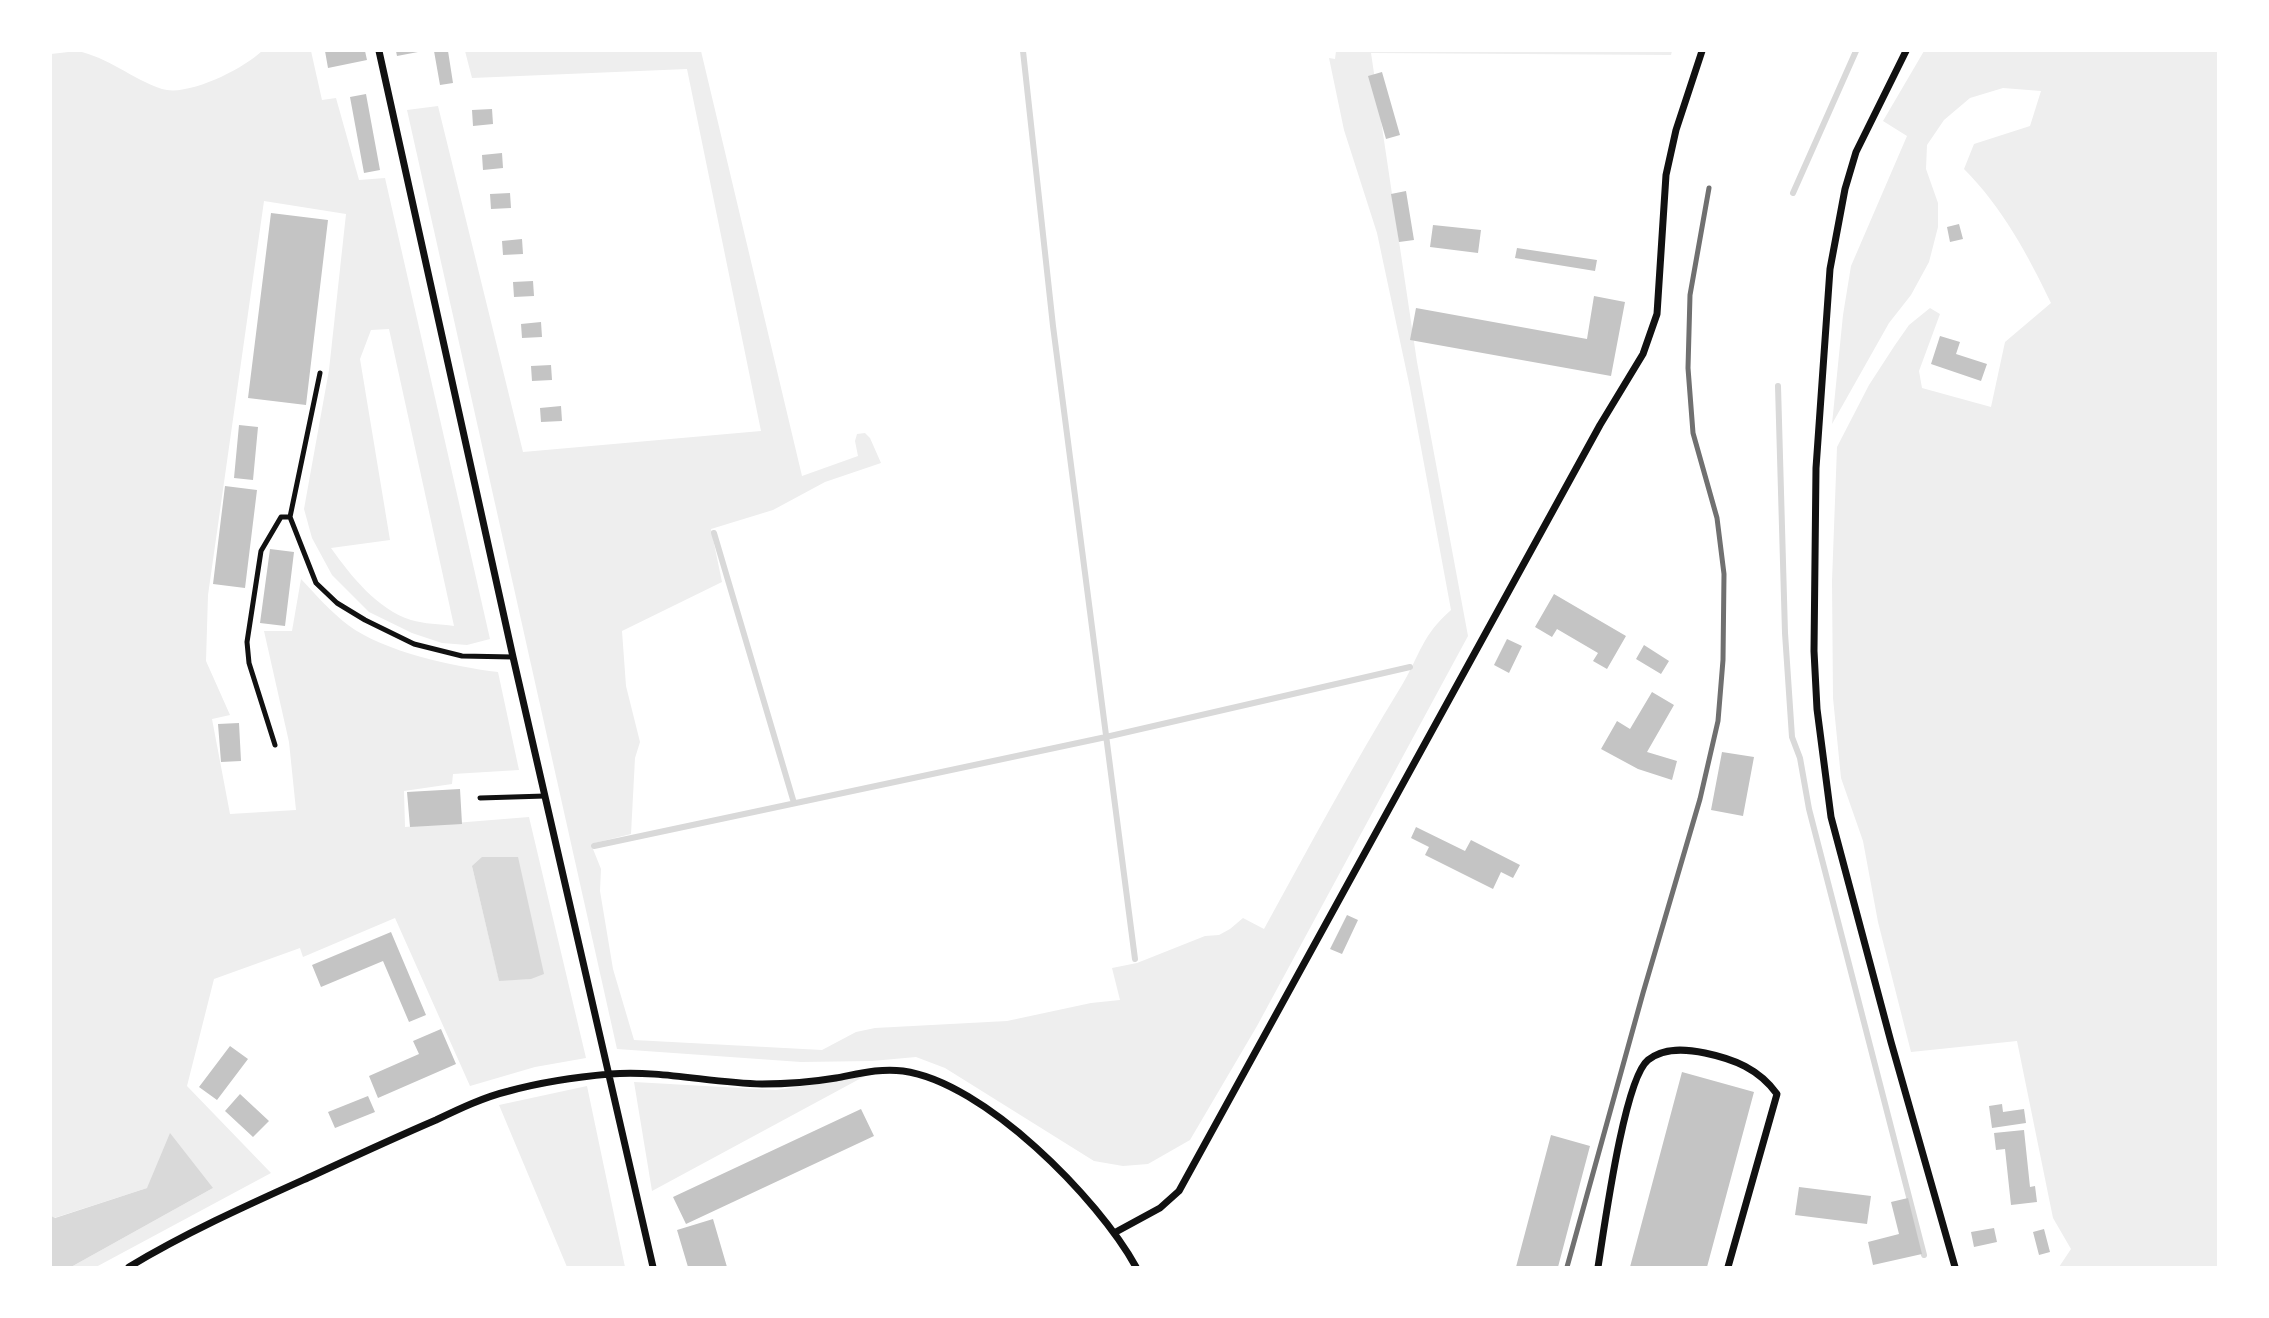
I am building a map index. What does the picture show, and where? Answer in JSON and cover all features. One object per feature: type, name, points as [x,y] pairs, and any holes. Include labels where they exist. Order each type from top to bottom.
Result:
[{"type":"street","points":[[379,51],[513,657],[653,1267]]},
{"type":"street","points":[[1114,1233],[1160,1208],[1179,1191],[1600,425],[1643,354],[1657,314],[1666,175],[1676,131],[1702,51]]},
{"type":"street","points":[[1906,51],[1856,152],[1845,189],[1830,269],[1816,468],[1814,652],[1817,709],[1831,817],[1955,1267]]},
{"type":"street","points":[[1598,1267],[1621,1131],[1639,1069],[1649,1058],[1665,1051],[1686,1049],[1741,1063],[1768,1082],[1777,1094],[1728,1267]]},
{"type":"street","points":[[129,1267],[281,1190],[464,1107],[507,1091],[562,1079],[641,1072],[762,1084],[803,1082],[870,1070],[904,1071],[925,1078],[970,1098],[1021,1136],[1084,1196],[1114,1233],[1135,1265],[1124,1267]]},
{"type":"lane","points":[[320,373],[290,517],[316,583],[337,603],[389,632],[437,651],[462,656],[513,657]]},
{"type":"lane","points":[[275,745],[249,663],[247,642],[261,551],[281,517],[290,517]]},
{"type":"lane","points":[[480,798],[545,796]]},
{"type":"shaded area","points":[[77,51],[88,54],[151,85],[173,90],[215,80],[242,66],[262,51],[311,51],[322,100],[336,98],[359,180],[385,178],[490,639],[467,645],[442,643],[412,633],[369,612],[332,575],[312,538],[304,509],[329,370],[346,214],[264,201],[208,595],[206,661],[230,715],[212,719],[230,814],[296,810],[289,742],[264,631],[292,631],[301,579],[342,620],[363,635],[420,657],[498,672],[519,770],[453,774],[452,784],[404,791],[405,827],[529,817],[586,1058],[535,1067],[470,1086],[395,918],[303,957],[300,948],[214,979],[187,1086],[271,1173],[96,1267],[71,1267],[213,1188],[147,1188],[54,1218],[51,1216],[51,54]],"holes":[[[389,329],[454,626],[411,620],[387,608],[356,580],[331,548],[390,540],[360,359],[371,330]],[[472,866],[531,979],[499,980]]]},
{"type":"shaded area","points":[[465,51],[701,51],[802,476],[858,456],[855,441],[857,434],[865,433],[870,438],[881,463],[825,482],[773,510],[711,529],[722,582],[622,631],[626,686],[640,742],[635,758],[631,834],[591,844],[601,869],[600,891],[613,969],[634,1040],[822,1050],[856,1032],[875,1028],[1007,1021],[1091,1003],[1120,1000],[1112,968],[1137,963],[1205,936],[1219,935],[1243,918],[1264,929],[1427,637],[1451,610],[1410,388],[1377,233],[1344,130],[1329,58],[1335,59],[1336,51],[1672,51],[1671,55],[1371,53],[1417,362],[1468,636],[1257,1026],[1190,1140],[1148,1164],[1123,1166],[1094,1161],[945,1068],[916,1057],[801,1062],[617,1049],[407,110],[438,106],[523,452],[761,431],[687,69],[472,78]]},
{"type":"shaded area","points":[[1924,51],[2218,51],[2218,1267],[2059,1267],[2071,1249],[2053,1218],[2017,1041],[1911,1052],[1878,922],[1863,841],[1841,778],[1833,698],[1832,581],[1837,447],[1869,385],[1895,345],[1909,325],[1930,308],[1940,314],[1919,371],[1922,388],[1991,407],[2005,342],[2051,303],[2013,232],[1990,199],[1964,169],[1974,144],[2030,126],[2041,91],[2003,88],[1970,98],[1944,120],[1927,145],[1926,169],[1938,203],[1938,227],[1929,262],[1911,295],[1889,323],[1832,424],[1851,266],[1907,136],[1883,121]]},
{"type":"shaded area","points":[[482,857],[518,857],[544,974],[531,979],[499,981],[472,866]]},
{"type":"shaded area","points":[[878,1069],[652,1191],[634,1082],[776,1090],[838,1081]]},
{"type":"shaded area","points":[[587,1086],[625,1267],[567,1267],[499,1105]]},
{"type":"shaded area","points":[[170,1133],[213,1188],[71,1267],[51,1267],[51,1216],[55,1218],[147,1188]]},
{"type":"building","points":[[325,51],[365,51],[367,60],[328,68]]},
{"type":"building","points":[[396,51],[418,51],[418,52],[397,56]]},
{"type":"building","points":[[434,51],[448,51],[453,83],[440,85]]},
{"type":"building","points":[[1382,72],[1400,135],[1386,139],[1368,76]]},
{"type":"building","points":[[366,94],[380,170],[364,173],[350,97]]},
{"type":"building","points":[[492,109],[493,124],[473,126],[472,110]]},
{"type":"building","points":[[502,153],[503,168],[483,170],[482,155]]},
{"type":"building","points":[[1406,191],[1414,240],[1399,242],[1391,194]]},
{"type":"building","points":[[510,193],[511,208],[491,209],[490,194]]},
{"type":"building","points":[[271,213],[328,220],[306,405],[248,398]]},
{"type":"building","points":[[1959,224],[1963,239],[1950,242],[1947,227]]},
{"type":"building","points":[[1433,225],[1481,230],[1478,253],[1430,247]]},
{"type":"building","points":[[522,239],[523,254],[503,255],[502,241]]},
{"type":"building","points":[[1517,248],[1597,260],[1595,271],[1515,258]]},
{"type":"building","points":[[533,281],[534,296],[514,297],[513,282]]},
{"type":"building","points":[[1594,296],[1625,302],[1611,376],[1410,340],[1416,308],[1587,339]]},
{"type":"building","points":[[541,322],[542,337],[522,338],[521,324]]},
{"type":"building","points":[[1940,336],[1960,342],[1956,354],[1987,364],[1981,381],[1931,364]]},
{"type":"building","points":[[551,365],[552,380],[532,381],[531,366]]},
{"type":"building","points":[[561,406],[562,421],[541,422],[540,408]]},
{"type":"building","points":[[239,425],[258,427],[253,480],[234,478]]},
{"type":"building","points":[[225,486],[257,490],[245,588],[213,584]]},
{"type":"building","points":[[270,549],[294,552],[285,626],[260,623]]},
{"type":"building","points":[[1554,594],[1626,636],[1607,669],[1593,661],[1598,653],[1557,629],[1552,637],[1535,627]]},
{"type":"building","points":[[1507,639],[1522,646],[1509,673],[1494,665]]},
{"type":"building","points":[[1644,645],[1669,661],[1661,674],[1636,659]]},
{"type":"building","points":[[1652,692],[1674,705],[1647,752],[1677,761],[1672,780],[1638,769],[1601,749],[1617,721],[1630,729]]},
{"type":"building","points":[[239,723],[241,761],[221,762],[218,724]]},
{"type":"building","points":[[1722,752],[1754,757],[1743,816],[1711,810]]},
{"type":"building","points":[[460,789],[462,824],[410,827],[407,792]]},
{"type":"building","points":[[1416,827],[1465,851],[1471,840],[1520,865],[1513,878],[1501,872],[1493,889],[1425,855],[1429,847],[1411,838]]},
{"type":"building","points":[[1347,915],[1358,920],[1342,954],[1330,949]]},
{"type":"building","points":[[391,932],[426,1015],[409,1022],[383,961],[321,987],[312,965]]},
{"type":"building","points":[[441,1029],[456,1064],[378,1098],[369,1076],[419,1054],[413,1041]]},
{"type":"building","points":[[230,1046],[248,1059],[217,1100],[199,1087]]},
{"type":"building","points":[[1682,1072],[1754,1092],[1707,1267],[1630,1267]]},
{"type":"building","points":[[240,1094],[269,1121],[253,1137],[225,1111]]},
{"type":"building","points":[[368,1096],[375,1112],[335,1128],[328,1112]]},
{"type":"building","points":[[2002,1104],[2003,1112],[2024,1109],[2026,1123],[1992,1128],[1989,1106]]},
{"type":"building","points":[[861,1109],[874,1136],[686,1224],[673,1197]]},
{"type":"building","points":[[2024,1130],[2030,1187],[2035,1186],[2037,1202],[2011,1205],[2005,1149],[1996,1150],[1994,1133]]},
{"type":"building","points":[[1551,1135],[1590,1146],[1558,1267],[1516,1267]]},
{"type":"building","points":[[1799,1187],[1871,1196],[1867,1224],[1795,1215]]},
{"type":"building","points":[[1908,1198],[1922,1254],[1873,1265],[1868,1242],[1899,1234],[1891,1202]]},
{"type":"building","points":[[713,1219],[727,1267],[688,1267],[677,1230]]},
{"type":"building","points":[[1994,1228],[1997,1242],[1974,1247],[1971,1232]]},
{"type":"building","points":[[2044,1229],[2050,1252],[2039,1255],[2033,1232]]},
{"type":"waterway","points":[[1023,51],[1053,326],[1135,959]]},
{"type":"waterway","points":[[1793,193],[1856,51]]},
{"type":"waterway","points":[[1778,386],[1785,633],[1792,737],[1800,758],[1809,809],[1924,1255]]},
{"type":"waterway","points":[[714,533],[794,803]]},
{"type":"waterway","points":[[594,846],[1106,737],[1410,667]]},
{"type":"railway","points":[[1567,1267],[1700,799],[1718,721],[1723,660],[1724,574],[1717,518],[1693,433],[1688,368],[1690,295],[1709,188]]}]
